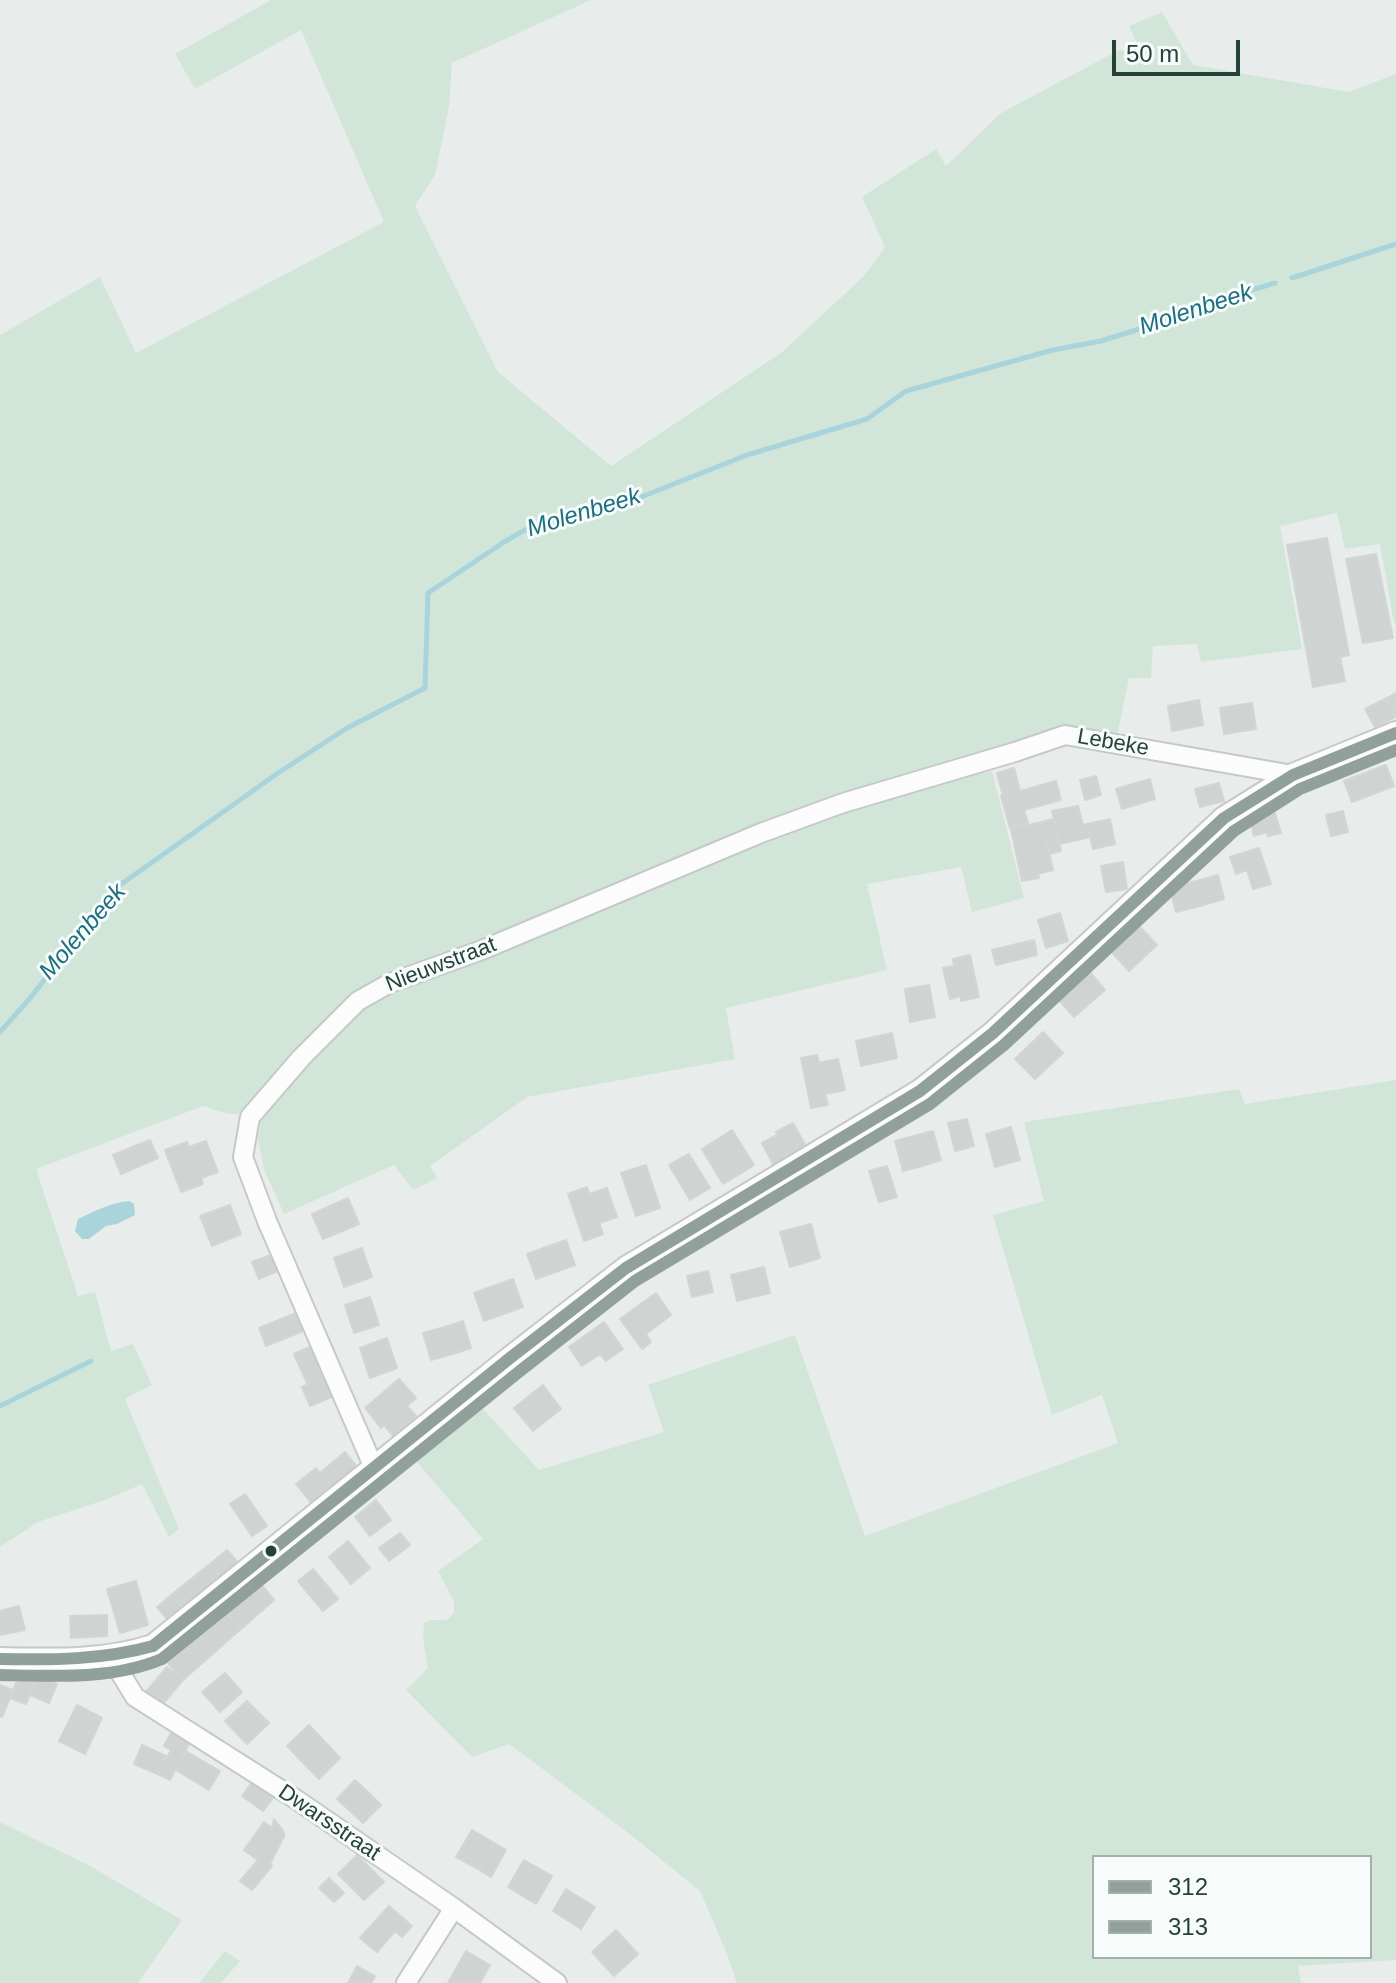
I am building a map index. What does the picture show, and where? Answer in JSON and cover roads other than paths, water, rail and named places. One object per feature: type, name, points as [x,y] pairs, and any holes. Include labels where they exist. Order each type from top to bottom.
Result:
[{"type":"street","points":[[0,1659],[74,1660],[131,1653],[153,1646],[626,1268],[920,1091],[993,1033],[1224,818],[1293,775],[1396,733]]},
{"type":"street","name":"Lebeke","points":[[937,774],[1065,735],[1293,775]]},
{"type":"street","name":"Nieuwstraat","points":[[374,1468],[267,1221],[243,1157],[250,1117],[301,1058],[358,1001],[390,983],[482,950],[761,833],[937,774]]},
{"type":"street","name":"Dwarsstraat","points":[[110,1656],[135,1697],[297,1800],[557,1983]]},
{"type":"street","points":[[406,1983],[454,1908]]},
{"type":"water","points":[[129,1201],[134,1204],[135,1215],[106,1226],[89,1239],[82,1239],[75,1231],[78,1219],[109,1205]]},
{"type":"waterway","name":"Molenbeek","points":[[1292,278],[1396,244]]},
{"type":"waterway","name":"Molenbeek","points":[[0,1032],[32,996],[113,890],[347,728],[425,688],[428,593],[504,542],[530,527],[631,501],[747,455],[867,419],[906,391],[1053,350],[1101,341],[1275,283]]},
{"type":"waterway","points":[[0,1406],[91,1361]]}]
